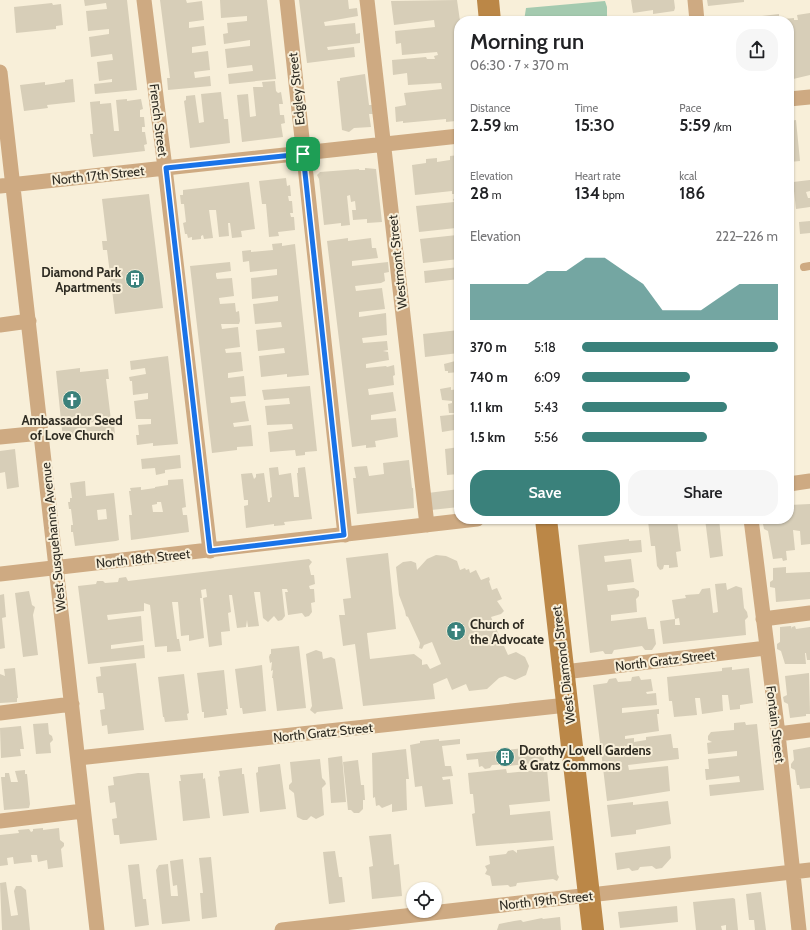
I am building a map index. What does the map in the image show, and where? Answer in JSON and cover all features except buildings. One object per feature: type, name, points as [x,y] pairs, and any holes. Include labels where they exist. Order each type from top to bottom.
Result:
[{"type":"main road","points":[[488,0],[490,16]]},
{"type":"main road","name":"West Diamond Street","points":[[547,524],[593,930]]},
{"type":"street","name":"French Street","points":[[144,0],[166,168],[210,551]]},
{"type":"street","name":"Edgley Street","points":[[287,0],[344,535]]},
{"type":"street","name":"Westmont Street","points":[[367,0],[426,525]]},
{"type":"street","points":[[694,0],[696,16]]},
{"type":"street","name":"West Susquehanna Avenue","points":[[0,72],[6,185],[29,322],[83,811],[98,930]]},
{"type":"street","points":[[794,99],[810,97]]},
{"type":"street","name":"North 17th Street","points":[[6,185],[454,137]]},
{"type":"street","points":[[0,325],[29,322]]},
{"type":"street","points":[[0,437],[41,433]]},
{"type":"street","points":[[794,484],[810,482]]},
{"type":"street","name":"North 18th Street","points":[[0,574],[454,522]]},
{"type":"street","name":"Fontain Street","points":[[752,524],[778,734],[799,930]]},
{"type":"street","points":[[763,619],[810,613]]},
{"type":"street","name":"North Gratz Street","points":[[564,672],[766,648]]},
{"type":"street","points":[[0,713],[72,704]]},
{"type":"street","name":"North Gratz Street","points":[[78,758],[567,705]]},
{"type":"street","points":[[778,734],[810,730]]},
{"type":"street","points":[[0,821],[83,811]]},
{"type":"street","name":"North 19th Street","points":[[282,930],[810,870]]},
{"type":"green space","points":[[605,1],[607,16],[525,16],[526,8]]},
{"type":"place","name":"Diamond Park Apartments","points":[[135,279]]},
{"type":"place","name":"Ambassador Seed of Love Church","points":[[72,400]]},
{"type":"place","name":"Church of the Advocate","points":[[456,631]]},
{"type":"place","name":"Dorothy Lovell Gardens & Gratz Commons","points":[[505,757]]},
{"type":"route","points":[[303,154],[344,535],[210,551],[166,168],[303,154]]}]
